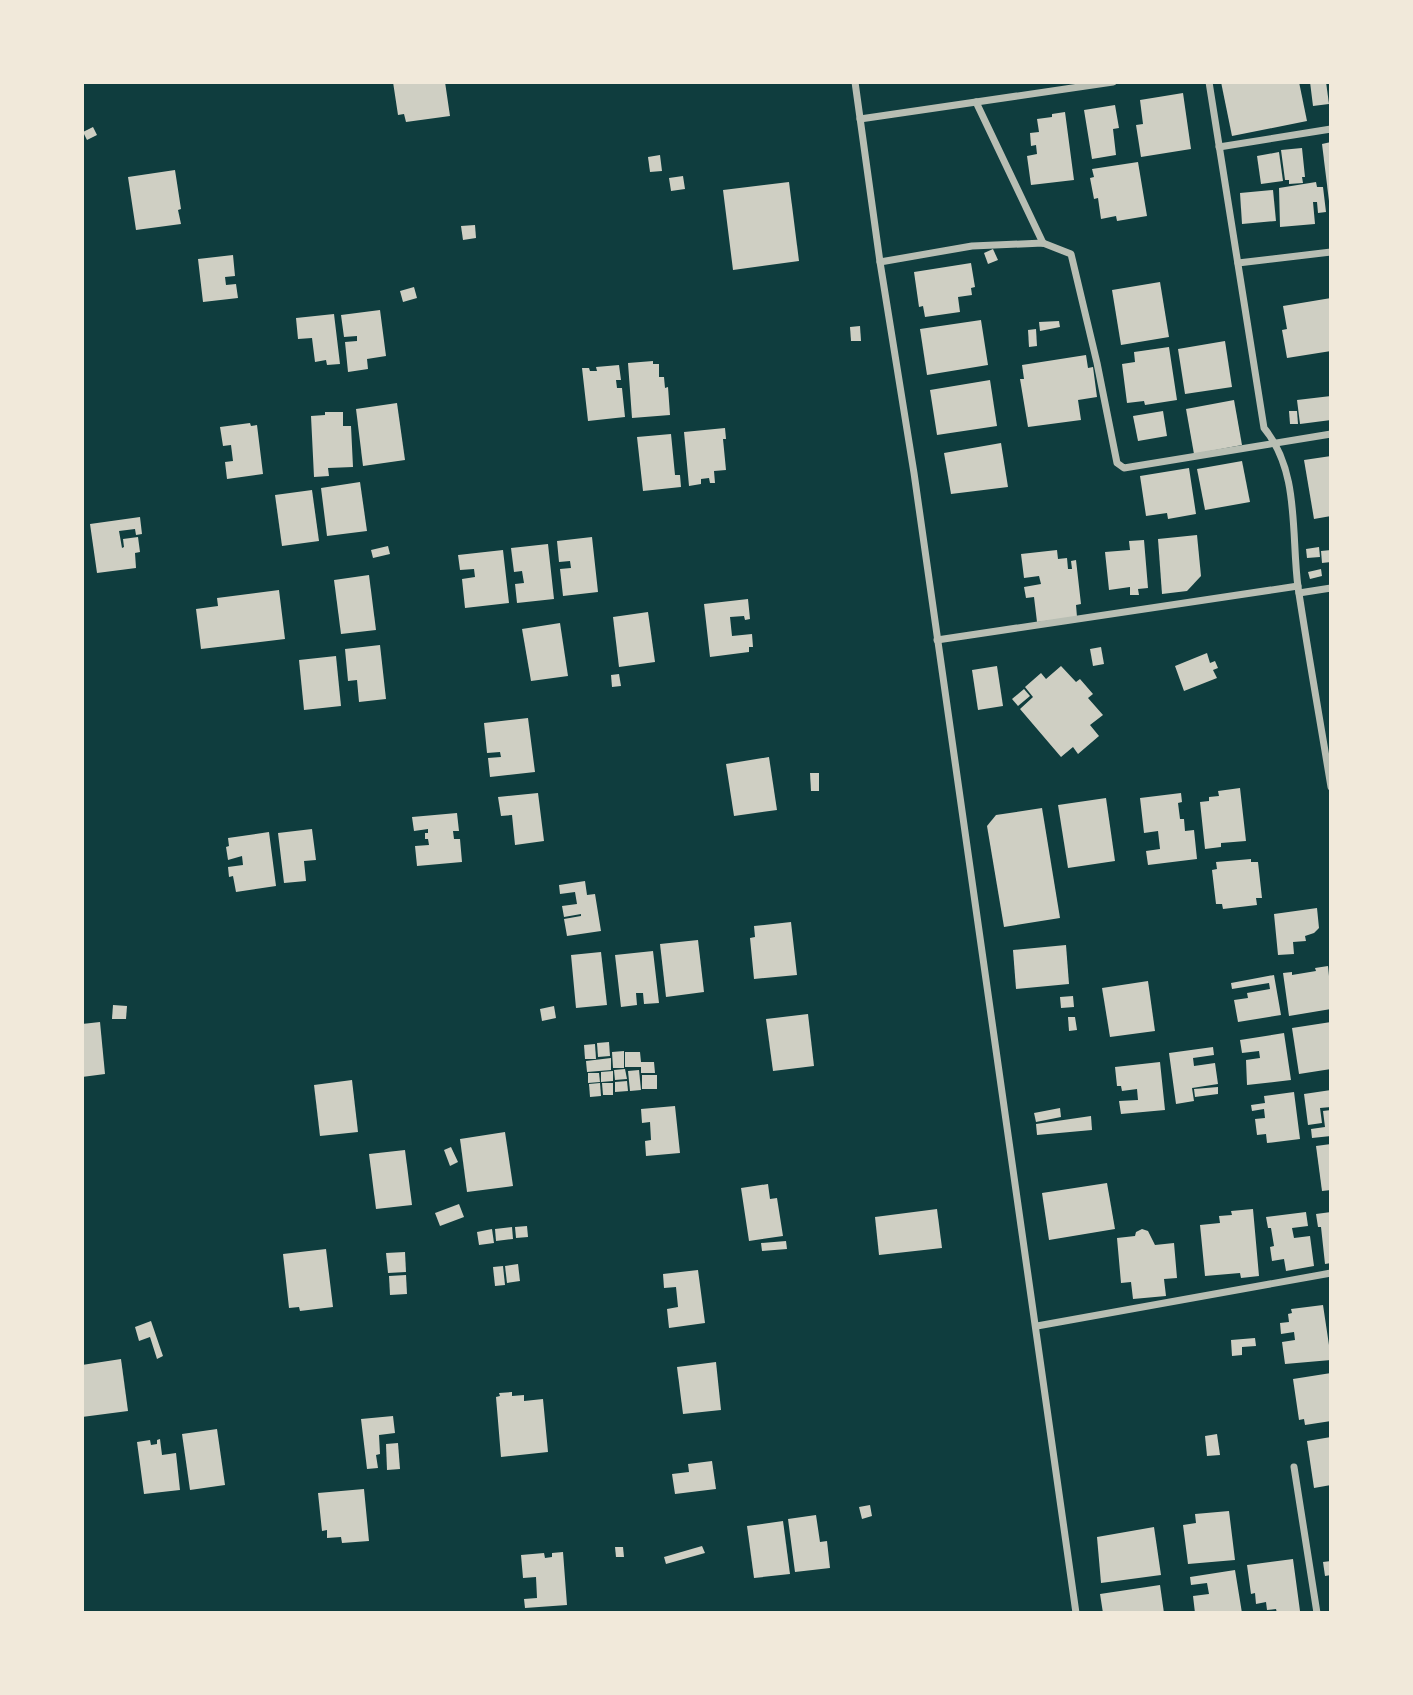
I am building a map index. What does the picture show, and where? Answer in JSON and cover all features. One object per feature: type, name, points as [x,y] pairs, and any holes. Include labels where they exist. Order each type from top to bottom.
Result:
[{"type":"street","points":[[855,82],[914,473],[1076,1613]]},
{"type":"street","points":[[860,119],[1113,82]]},
{"type":"street","points":[[1209,82],[1264,428],[1276,442],[1288,480],[1299,589],[1327,741],[1331,787]]},
{"type":"street","points":[[976,102],[1042,243]]},
{"type":"street","points":[[1219,146],[1331,129]]},
{"type":"street","points":[[880,261],[972,246],[1042,243],[1071,254],[1117,463],[1124,468],[1331,434]]},
{"type":"street","points":[[1238,263],[1331,252]]},
{"type":"street","points":[[937,640],[1299,589],[1331,588]]},
{"type":"street","points":[[1037,1326],[1331,1273]]},
{"type":"street","points":[[1294,1466],[1317,1613]]},
{"type":"building","points":[[393,82],[445,82],[450,116],[406,122],[404,114],[398,115]]},
{"type":"building","points":[[1221,82],[1299,82],[1307,121],[1232,136]]},
{"type":"building","points":[[1310,82],[1326,82],[1329,104],[1313,106]]},
{"type":"building","points":[[1183,93],[1191,149],[1141,157],[1136,125],[1143,124],[1140,100]]},
{"type":"building","points":[[1115,105],[1119,128],[1113,129],[1116,155],[1092,159],[1084,110]]},
{"type":"building","points":[[1065,112],[1074,180],[1031,185],[1027,156],[1037,154],[1036,145],[1031,146],[1030,133],[1039,132],[1037,119]]},
{"type":"building","points":[[93,127],[97,135],[87,140],[83,132]]},
{"type":"building","points":[[1331,142],[1331,201],[1329,201],[1322,144]]},
{"type":"building","points":[[1302,148],[1305,177],[1302,177],[1303,183],[1289,184],[1289,180],[1285,180],[1281,150]]},
{"type":"building","points":[[1279,152],[1283,181],[1261,184],[1257,156]]},
{"type":"building","points":[[660,155],[662,171],[650,172],[648,157]]},
{"type":"building","points":[[1138,162],[1147,216],[1117,221],[1116,216],[1101,219],[1098,198],[1094,199],[1090,178],[1094,177],[1092,169]]},
{"type":"building","points":[[175,170],[181,224],[136,230],[128,177]]},
{"type":"building","points":[[683,176],[685,189],[671,191],[669,178]]},
{"type":"building","points":[[789,182],[799,261],[733,270],[723,190]]},
{"type":"building","points":[[1316,182],[1317,187],[1323,187],[1326,212],[1318,213],[1317,202],[1313,202],[1315,224],[1280,227],[1279,188]]},
{"type":"building","points":[[1273,190],[1276,221],[1242,224],[1240,193]]},
{"type":"building","points":[[475,225],[476,238],[463,240],[461,226]]},
{"type":"building","points":[[993,249],[998,260],[988,264],[984,253]]},
{"type":"building","points":[[233,255],[235,276],[225,277],[226,285],[236,284],[238,298],[203,302],[198,259]]},
{"type":"building","points":[[971,263],[975,287],[971,288],[972,295],[958,297],[960,312],[925,317],[923,306],[919,307],[914,272]]},
{"type":"building","points":[[1160,282],[1169,337],[1121,345],[1112,290]]},
{"type":"building","points":[[414,287],[417,298],[403,302],[400,291]]},
{"type":"building","points":[[1331,298],[1331,351],[1287,358],[1282,330],[1287,329],[1283,306]]},
{"type":"building","points":[[380,310],[386,356],[367,359],[368,369],[348,372],[345,342],[357,341],[357,336],[344,337],[341,315]]},
{"type":"building","points":[[334,314],[340,364],[327,365],[326,360],[315,362],[312,338],[298,339],[296,318]]},
{"type":"building","points":[[981,320],[988,365],[927,375],[920,329]]},
{"type":"building","points":[[1059,321],[1060,327],[1040,331],[1039,322]]},
{"type":"building","points":[[860,326],[861,341],[851,341],[850,327]]},
{"type":"building","points":[[1036,329],[1037,346],[1029,347],[1028,330]]},
{"type":"building","points":[[1225,341],[1232,387],[1185,394],[1178,349]]},
{"type":"building","points":[[1169,347],[1177,400],[1145,405],[1144,401],[1127,403],[1122,364],[1135,362],[1134,352]]},
{"type":"building","points":[[1086,355],[1088,368],[1093,367],[1097,397],[1078,400],[1081,420],[1028,427],[1020,379],[1024,379],[1022,365]]},
{"type":"building","points":[[653,361],[653,364],[659,364],[659,377],[664,377],[665,388],[668,387],[670,415],[632,418],[628,363]]},
{"type":"building","points":[[619,365],[621,380],[616,380],[617,388],[622,388],[625,417],[588,421],[582,368],[597,371],[596,367]]},
{"type":"building","points":[[990,380],[997,426],[937,435],[930,390]]},
{"type":"building","points":[[1331,396],[1331,420],[1300,424],[1297,400]]},
{"type":"building","points":[[1234,400],[1242,445],[1194,454],[1186,409]]},
{"type":"building","points":[[397,403],[405,460],[363,466],[356,409]]},
{"type":"building","points":[[1163,411],[1167,436],[1138,441],[1133,416]]},
{"type":"building","points":[[1289,411],[1297,411],[1298,424],[1290,424]]},
{"type":"building","points":[[325,412],[343,412],[343,426],[351,426],[353,467],[328,468],[329,476],[314,477],[311,416],[325,415]]},
{"type":"building","points":[[250,423],[251,426],[257,425],[263,474],[227,479],[225,462],[233,461],[231,445],[223,446],[220,427]]},
{"type":"building","points":[[725,428],[726,439],[723,439],[726,470],[714,471],[715,483],[710,483],[709,478],[701,479],[701,484],[689,486],[684,432]]},
{"type":"building","points":[[671,434],[675,475],[680,475],[681,487],[643,491],[637,437]]},
{"type":"building","points":[[1001,443],[1008,487],[951,494],[944,453]]},
{"type":"building","points":[[1331,456],[1331,516],[1314,519],[1304,460]]},
{"type":"building","points":[[1242,461],[1250,502],[1205,510],[1197,469]]},
{"type":"building","points":[[1189,468],[1196,514],[1168,519],[1167,513],[1146,516],[1140,476]]},
{"type":"building","points":[[360,482],[367,531],[327,536],[321,488]]},
{"type":"building","points":[[312,490],[319,541],[282,546],[275,495]]},
{"type":"building","points":[[140,517],[142,534],[136,535],[135,529],[119,531],[122,548],[123,539],[138,537],[140,552],[135,553],[136,568],[97,573],[90,524]]},
{"type":"building","points":[[1197,535],[1201,576],[1187,591],[1162,594],[1158,539]]},
{"type":"building","points":[[592,537],[598,592],[563,596],[560,569],[571,568],[570,561],[559,562],[557,541]]},
{"type":"building","points":[[1144,540],[1148,588],[1138,589],[1139,595],[1130,595],[1130,587],[1109,590],[1105,552],[1130,550],[1129,541]]},
{"type":"building","points":[[548,544],[554,599],[517,603],[515,584],[524,583],[522,571],[514,572],[511,548]]},
{"type":"building","points":[[388,546],[390,554],[373,558],[371,550]]},
{"type":"building","points":[[1319,547],[1320,557],[1307,558],[1306,549]]},
{"type":"building","points":[[503,550],[509,603],[465,608],[462,579],[475,577],[474,569],[460,570],[458,555]]},
{"type":"building","points":[[1057,550],[1058,559],[1067,558],[1068,569],[1072,569],[1071,561],[1076,560],[1081,604],[1076,605],[1077,617],[1037,622],[1034,597],[1026,598],[1024,587],[1041,584],[1039,576],[1024,578],[1021,554]]},
{"type":"building","points":[[1331,550],[1331,562],[1322,563],[1321,551]]},
{"type":"building","points":[[1321,569],[1322,576],[1310,579],[1308,572]]},
{"type":"building","points":[[369,575],[376,630],[341,634],[334,580]]},
{"type":"building","points":[[279,590],[285,639],[201,649],[196,609],[218,606],[217,598]]},
{"type":"building","points":[[748,599],[750,619],[745,620],[744,616],[730,617],[732,636],[752,634],[753,647],[749,647],[749,652],[710,657],[704,604]]},
{"type":"building","points":[[648,612],[655,662],[619,667],[613,617]]},
{"type":"building","points":[[560,623],[568,676],[531,681],[522,629]]},
{"type":"building","points":[[380,645],[386,699],[359,702],[357,680],[348,681],[345,649]]},
{"type":"building","points":[[1101,647],[1104,664],[1093,666],[1090,649]]},
{"type":"building","points":[[1207,653],[1210,663],[1215,661],[1218,668],[1213,670],[1217,678],[1184,691],[1175,666]]},
{"type":"building","points":[[336,656],[341,706],[304,710],[299,660]]},
{"type":"building","points":[[997,666],[1003,706],[978,710],[972,670]]},
{"type":"building","points":[[1061,666],[1076,682],[1080,679],[1093,694],[1088,698],[1103,715],[1090,725],[1099,736],[1078,754],[1073,747],[1061,757],[1020,709],[1033,697],[1025,687],[1041,673],[1046,679]]},
{"type":"building","points":[[619,674],[621,686],[612,687],[611,675]]},
{"type":"building","points":[[1024,689],[1030,696],[1018,706],[1012,699]]},
{"type":"building","points":[[528,718],[535,772],[490,777],[488,758],[501,757],[500,752],[487,753],[484,723]]},
{"type":"building","points":[[769,757],[777,810],[734,816],[726,764]]},
{"type":"building","points":[[810,773],[819,773],[819,791],[811,791]]},
{"type":"building","points":[[1240,788],[1246,841],[1221,843],[1221,847],[1205,849],[1200,802],[1219,796],[1218,791]]},
{"type":"building","points":[[538,793],[544,841],[515,845],[512,815],[501,816],[498,797]]},
{"type":"building","points":[[1181,793],[1182,802],[1178,803],[1180,819],[1184,819],[1185,831],[1194,830],[1197,859],[1148,865],[1146,851],[1160,849],[1158,831],[1144,833],[1140,798]]},
{"type":"building","points":[[1106,798],[1115,861],[1068,868],[1058,805]]},
{"type":"building","points":[[1042,808],[1060,918],[1004,927],[987,826],[996,815]]},
{"type":"building","points":[[457,813],[459,831],[453,831],[454,839],[460,839],[462,862],[417,866],[415,846],[429,845],[428,839],[425,839],[428,829],[414,831],[412,817]]},
{"type":"building","points":[[312,829],[316,860],[304,861],[306,881],[284,883],[278,833]]},
{"type":"building","points":[[269,832],[276,886],[236,892],[228,867],[243,865],[242,856],[228,860],[228,838]]},
{"type":"building","points":[[1251,859],[1251,862],[1258,862],[1262,898],[1256,898],[1257,905],[1223,909],[1222,904],[1216,904],[1212,870],[1217,869],[1216,862]]},
{"type":"building","points":[[585,881],[587,895],[595,894],[601,931],[567,936],[564,919],[581,914],[564,917],[562,906],[577,904],[575,892],[560,894],[559,885]]},
{"type":"building","points":[[1317,908],[1319,928],[1305,936],[1306,941],[1293,942],[1294,954],[1278,955],[1274,914]]},
{"type":"building","points":[[791,922],[797,975],[754,979],[750,938],[755,937],[754,926]]},
{"type":"building","points":[[698,940],[704,992],[666,997],[660,944]]},
{"type":"building","points":[[1066,945],[1069,984],[1016,989],[1013,950]]},
{"type":"building","points":[[653,951],[659,1003],[644,1004],[643,993],[636,993],[637,1005],[621,1007],[615,955]]},
{"type":"building","points":[[601,952],[607,1005],[576,1008],[571,955]]},
{"type":"building","points":[[1328,966],[1329,976],[1331,975],[1331,1009],[1289,1016],[1283,973],[1292,972],[1292,975]]},
{"type":"building","points":[[1274,975],[1281,1015],[1238,1022],[1234,1000],[1248,998],[1247,993],[1270,989],[1269,983],[1232,989],[1231,983]]},
{"type":"building","points":[[1148,981],[1155,1031],[1110,1037],[1102,988]]},
{"type":"building","points":[[1073,996],[1074,1007],[1061,1008],[1060,997]]},
{"type":"building","points":[[113,1005],[127,1006],[126,1019],[112,1019]]},
{"type":"building","points":[[554,1006],[556,1018],[542,1021],[540,1009]]},
{"type":"building","points":[[808,1014],[814,1066],[773,1071],[766,1019]]},
{"type":"building","points":[[1068,1017],[1075,1017],[1077,1030],[1069,1031]]},
{"type":"building","points":[[100,1022],[105,1074],[82,1077],[82,1024]]},
{"type":"building","points":[[1331,1022],[1331,1069],[1299,1074],[1292,1028]]},
{"type":"building","points":[[1284,1033],[1291,1080],[1247,1085],[1246,1060],[1260,1058],[1259,1051],[1242,1053],[1240,1040]]},
{"type":"building","points":[[609,1042],[610,1056],[598,1057],[597,1043]]},
{"type":"building","points":[[595,1044],[596,1059],[585,1059],[584,1045]]},
{"type":"building","points":[[1213,1047],[1214,1055],[1193,1058],[1194,1066],[1215,1063],[1218,1084],[1192,1088],[1194,1101],[1176,1104],[1169,1053]]},
{"type":"building","points":[[624,1051],[624,1068],[613,1068],[612,1052]]},
{"type":"building","points":[[625,1052],[640,1052],[641,1062],[654,1062],[655,1073],[641,1073],[641,1067],[625,1067]]},
{"type":"building","points":[[611,1058],[611,1070],[587,1072],[586,1061]]},
{"type":"building","points":[[1160,1062],[1165,1110],[1121,1114],[1119,1101],[1138,1100],[1137,1089],[1122,1091],[1121,1086],[1117,1086],[1115,1067]]},
{"type":"building","points":[[625,1069],[627,1079],[615,1080],[614,1070]]},
{"type":"building","points":[[639,1070],[641,1090],[630,1091],[628,1071]]},
{"type":"building","points":[[613,1071],[613,1081],[601,1082],[601,1072]]},
{"type":"building","points":[[588,1073],[599,1073],[600,1082],[588,1083]]},
{"type":"building","points":[[642,1075],[657,1075],[657,1089],[642,1089]]},
{"type":"building","points":[[352,1080],[358,1132],[320,1136],[314,1085]]},
{"type":"building","points":[[627,1081],[628,1091],[615,1092],[615,1082]]},
{"type":"building","points":[[600,1083],[601,1096],[590,1097],[589,1084]]},
{"type":"building","points":[[602,1083],[613,1083],[613,1095],[603,1095]]},
{"type":"building","points":[[1218,1087],[1218,1094],[1195,1097],[1194,1089]]},
{"type":"building","points":[[1331,1090],[1331,1107],[1320,1108],[1322,1123],[1308,1125],[1304,1094]]},
{"type":"building","points":[[1294,1092],[1300,1139],[1267,1143],[1266,1134],[1257,1135],[1255,1119],[1265,1118],[1264,1109],[1252,1111],[1251,1105],[1265,1103],[1264,1096]]},
{"type":"building","points":[[675,1106],[680,1153],[646,1156],[645,1141],[651,1140],[650,1122],[642,1123],[641,1109]]},
{"type":"building","points":[[1060,1108],[1061,1117],[1036,1122],[1034,1113]]},
{"type":"building","points":[[1331,1110],[1331,1136],[1312,1138],[1311,1129],[1325,1127],[1323,1111]]},
{"type":"building","points":[[1091,1116],[1092,1130],[1037,1135],[1036,1124]]},
{"type":"building","points":[[505,1132],[513,1186],[467,1192],[460,1139]]},
{"type":"building","points":[[1331,1144],[1331,1190],[1322,1191],[1316,1146]]},
{"type":"building","points":[[451,1147],[458,1162],[450,1166],[444,1150]]},
{"type":"building","points":[[405,1150],[412,1205],[376,1209],[369,1154]]},
{"type":"building","points":[[1107,1183],[1115,1229],[1049,1240],[1042,1193]]},
{"type":"building","points":[[768,1184],[770,1199],[777,1198],[783,1236],[749,1241],[741,1188]]},
{"type":"building","points":[[459,1204],[464,1217],[440,1226],[435,1213]]},
{"type":"building","points":[[937,1209],[942,1248],[879,1255],[875,1217]]},
{"type":"building","points":[[1253,1209],[1259,1276],[1241,1278],[1240,1273],[1205,1276],[1200,1225],[1220,1223],[1219,1216],[1232,1215],[1231,1211]]},
{"type":"building","points":[[1306,1212],[1308,1226],[1292,1228],[1294,1238],[1310,1236],[1314,1266],[1286,1271],[1284,1259],[1272,1261],[1270,1247],[1274,1246],[1266,1217]]},
{"type":"building","points":[[1331,1212],[1331,1263],[1325,1264],[1321,1227],[1318,1227],[1316,1214]]},
{"type":"building","points":[[527,1226],[528,1237],[516,1238],[515,1227]]},
{"type":"building","points":[[512,1227],[513,1239],[496,1241],[495,1229]]},
{"type":"building","points":[[492,1229],[494,1243],[479,1245],[477,1232]]},
{"type":"building","points":[[1142,1229],[1148,1231],[1155,1245],[1174,1243],[1177,1278],[1164,1279],[1166,1296],[1133,1299],[1131,1282],[1121,1283],[1117,1238],[1135,1236],[1136,1232]]},
{"type":"building","points":[[786,1241],[787,1249],[762,1251],[761,1243]]},
{"type":"building","points":[[326,1249],[333,1307],[300,1311],[299,1307],[289,1308],[283,1254]]},
{"type":"building","points":[[405,1252],[406,1272],[388,1273],[386,1253]]},
{"type":"building","points":[[518,1264],[520,1281],[507,1283],[505,1266]]},
{"type":"building","points":[[503,1266],[505,1285],[495,1286],[493,1267]]},
{"type":"building","points":[[698,1270],[705,1323],[669,1328],[667,1309],[678,1307],[676,1287],[664,1288],[663,1274]]},
{"type":"building","points":[[406,1275],[407,1294],[390,1295],[389,1276]]},
{"type":"building","points":[[1323,1305],[1329,1345],[1331,1344],[1331,1360],[1285,1364],[1282,1342],[1295,1340],[1294,1332],[1281,1334],[1280,1323],[1289,1322],[1288,1314],[1292,1313],[1291,1309]]},
{"type":"building","points":[[151,1321],[163,1356],[157,1359],[150,1337],[139,1341],[135,1327]]},
{"type":"building","points":[[1255,1338],[1256,1346],[1242,1347],[1242,1355],[1232,1356],[1231,1340]]},
{"type":"building","points":[[121,1359],[128,1411],[82,1417],[82,1365]]},
{"type":"building","points":[[716,1362],[721,1410],[683,1414],[677,1367]]},
{"type":"building","points":[[1331,1373],[1331,1421],[1305,1425],[1304,1419],[1299,1420],[1293,1379]]},
{"type":"building","points":[[512,1392],[512,1396],[524,1395],[524,1401],[543,1399],[548,1452],[501,1457],[496,1397],[500,1396],[499,1393]]},
{"type":"building","points":[[393,1416],[395,1433],[379,1435],[380,1454],[376,1455],[378,1468],[367,1469],[361,1419]]},
{"type":"building","points":[[217,1429],[225,1485],[190,1490],[182,1434]]},
{"type":"building","points":[[1217,1434],[1220,1455],[1207,1456],[1205,1436]]},
{"type":"building","points":[[1331,1437],[1331,1485],[1314,1488],[1307,1441]]},
{"type":"building","points":[[160,1439],[162,1455],[176,1453],[180,1490],[144,1494],[137,1442],[150,1440],[151,1445],[157,1444]]},
{"type":"building","points":[[398,1443],[400,1469],[387,1470],[386,1444]]},
{"type":"building","points":[[712,1461],[716,1489],[675,1494],[672,1474],[689,1472],[688,1464]]},
{"type":"building","points":[[364,1489],[369,1541],[342,1543],[341,1537],[327,1538],[327,1530],[322,1531],[318,1493]]},
{"type":"building","points":[[870,1505],[872,1516],[862,1519],[859,1507]]},
{"type":"building","points":[[1229,1511],[1235,1560],[1188,1564],[1183,1525],[1196,1523],[1195,1514]]},
{"type":"building","points":[[816,1515],[820,1542],[827,1541],[830,1568],[795,1572],[788,1519]]},
{"type":"building","points":[[783,1521],[790,1574],[754,1578],[747,1526]]},
{"type":"building","points":[[1154,1527],[1161,1575],[1101,1583],[1097,1537]]},
{"type":"building","points":[[702,1546],[705,1553],[666,1564],[664,1557]]},
{"type":"building","points":[[615,1547],[623,1547],[624,1557],[616,1557]]},
{"type":"building","points":[[563,1552],[567,1605],[525,1608],[524,1599],[537,1598],[536,1577],[523,1578],[521,1555],[544,1553],[545,1558],[552,1557],[552,1553]]},
{"type":"building","points":[[1293,1559],[1300,1611],[1277,1613],[1276,1609],[1267,1610],[1266,1602],[1256,1604],[1255,1593],[1251,1594],[1247,1565]]},
{"type":"building","points":[[1331,1561],[1331,1575],[1325,1576],[1323,1562]]},
{"type":"building","points":[[1235,1570],[1242,1613],[1195,1613],[1193,1596],[1209,1594],[1207,1583],[1191,1585],[1190,1577]]},
{"type":"building","points":[[1160,1585],[1164,1613],[1103,1613],[1100,1594]]}]
